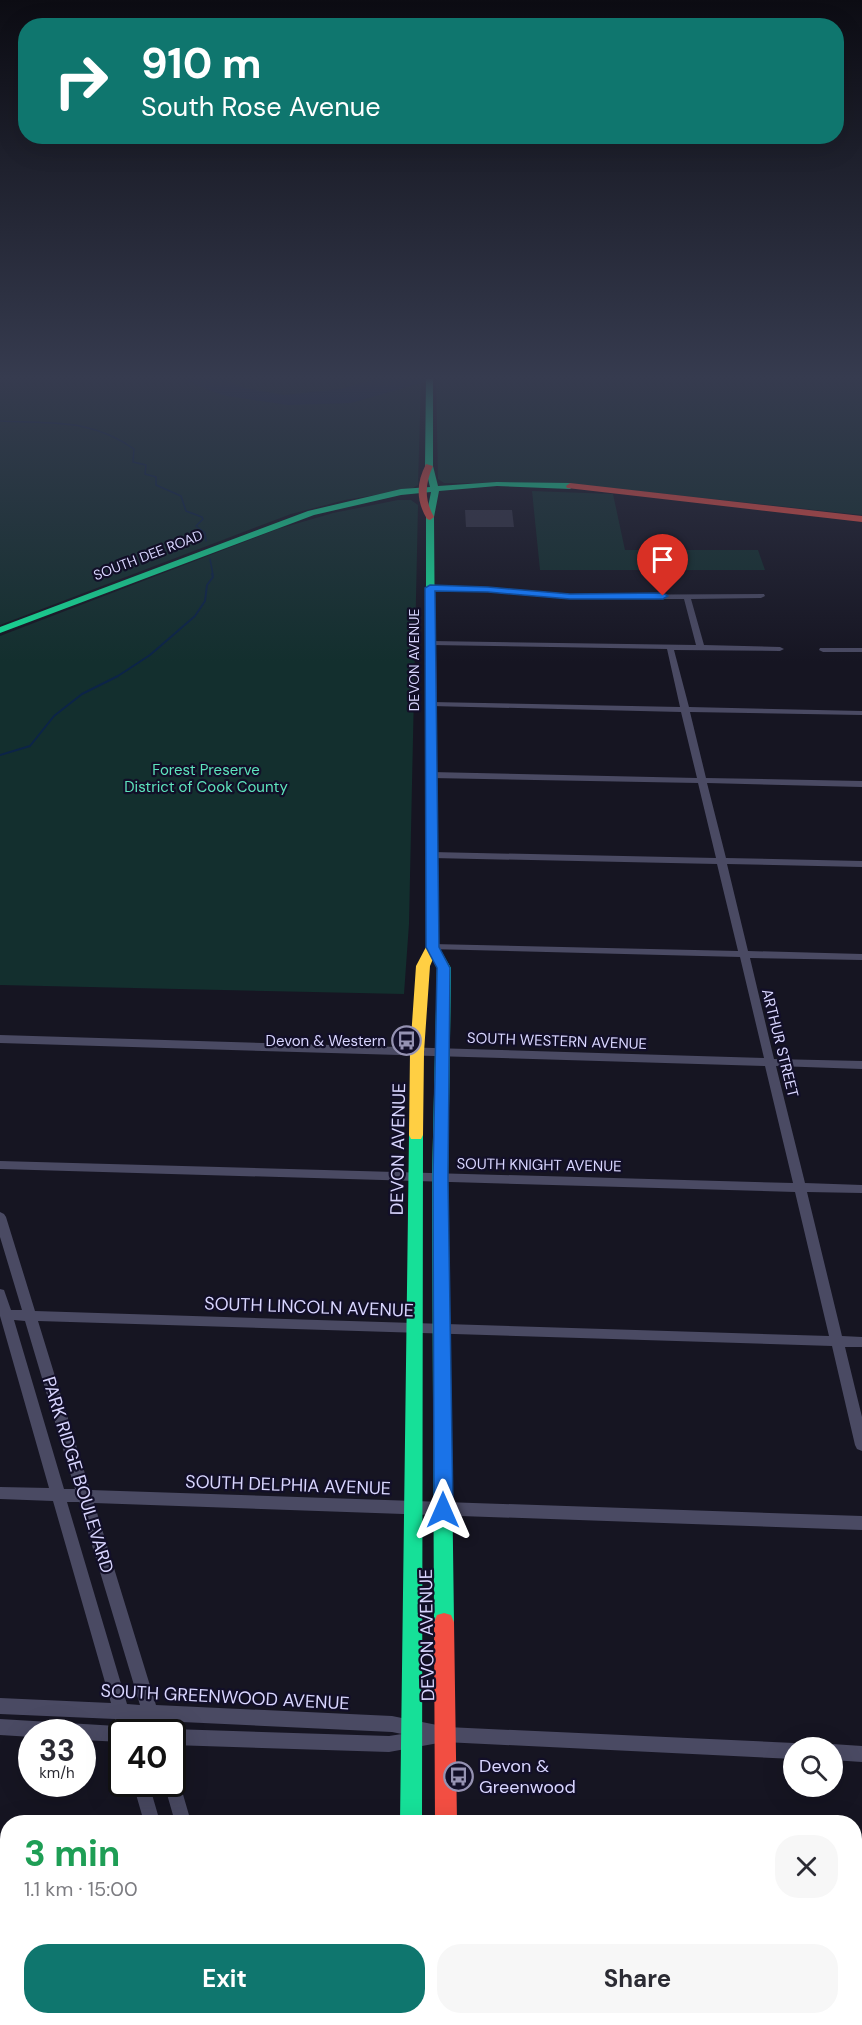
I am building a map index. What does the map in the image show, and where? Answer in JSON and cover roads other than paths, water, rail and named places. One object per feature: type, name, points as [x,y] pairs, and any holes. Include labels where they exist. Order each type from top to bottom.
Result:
[{"type":"street","name":"DEVON AVENUE","points":[[411,1815],[413,1328],[417,1052],[423,966],[432,947],[430,517],[422,506],[435,479],[432,474]]},
{"type":"street","name":"SOUTH DEE ROAD","points":[[0,630],[207,550],[311,513],[379,498],[429,491],[518,489],[638,494],[862,519]]},
{"type":"street","points":[[430,588],[488,589],[570,597],[761,596]]},
{"type":"street","points":[[687,596],[701,648]]},
{"type":"street","points":[[430,643],[780,649]]},
{"type":"street","name":"ARTHUR STREET","points":[[670,647],[862,1445]]},
{"type":"street","points":[[823,650],[862,650]]},
{"type":"street","points":[[431,704],[862,714]]},
{"type":"street","points":[[431,775],[862,784]]},
{"type":"street","points":[[432,855],[862,864]]},
{"type":"street","name":"DEVON AVENUE","points":[[432,947],[444,968],[440,1178],[446,1815]]},
{"type":"street","points":[[432,947],[862,957]]},
{"type":"street","name":"SOUTH WESTERN AVENUE","points":[[0,1039],[862,1065]]},
{"type":"street","name":"SOUTH KNIGHT AVENUE","points":[[0,1165],[862,1189]]},
{"type":"street","name":"PARK RIDGE BOULEVARD","points":[[0,1217],[152,1719]]},
{"type":"street","name":"PARK RIDGE BOULEVARD","points":[[0,1294],[124,1719]]},
{"type":"street","name":"SOUTH LINCOLN AVENUE","points":[[6,1315],[862,1342]]},
{"type":"street","name":"SOUTH DELPHIA AVENUE","points":[[0,1493],[862,1523]]},
{"type":"street","name":"SOUTH GREENWOOD AVENUE","points":[[0,1706],[392,1724],[411,1734]]},
{"type":"street","points":[[0,1727],[108,1733]]},
{"type":"street","name":"SOUTH GREENWOOD AVENUE","points":[[186,1737],[389,1744],[411,1734],[783,1750]]},
{"type":"street","points":[[843,1753],[862,1754]]},
{"type":"street","points":[[145,1797],[150,1815]]},
{"type":"street","points":[[176,1797],[181,1815]]},
{"type":"waterway","points":[[145,474],[156,477],[156,485],[181,496],[186,511],[202,517],[203,519],[196,526],[205,533],[206,541]]},
{"type":"waterway","points":[[210,559],[213,575]]},
{"type":"waterway","points":[[0,755],[30,746],[54,716],[82,694],[118,676],[150,655],[195,616],[205,601],[207,585],[213,577],[212,574]]},
{"type":"place","name":"Devon & Western","points":[[407,1041]]},
{"type":"place","name":"Devon & Greenwood","points":[[458,1776]]},
{"type":"park label","name":"Forest Preserve District of Cook County","points":[[206,778]]}]
